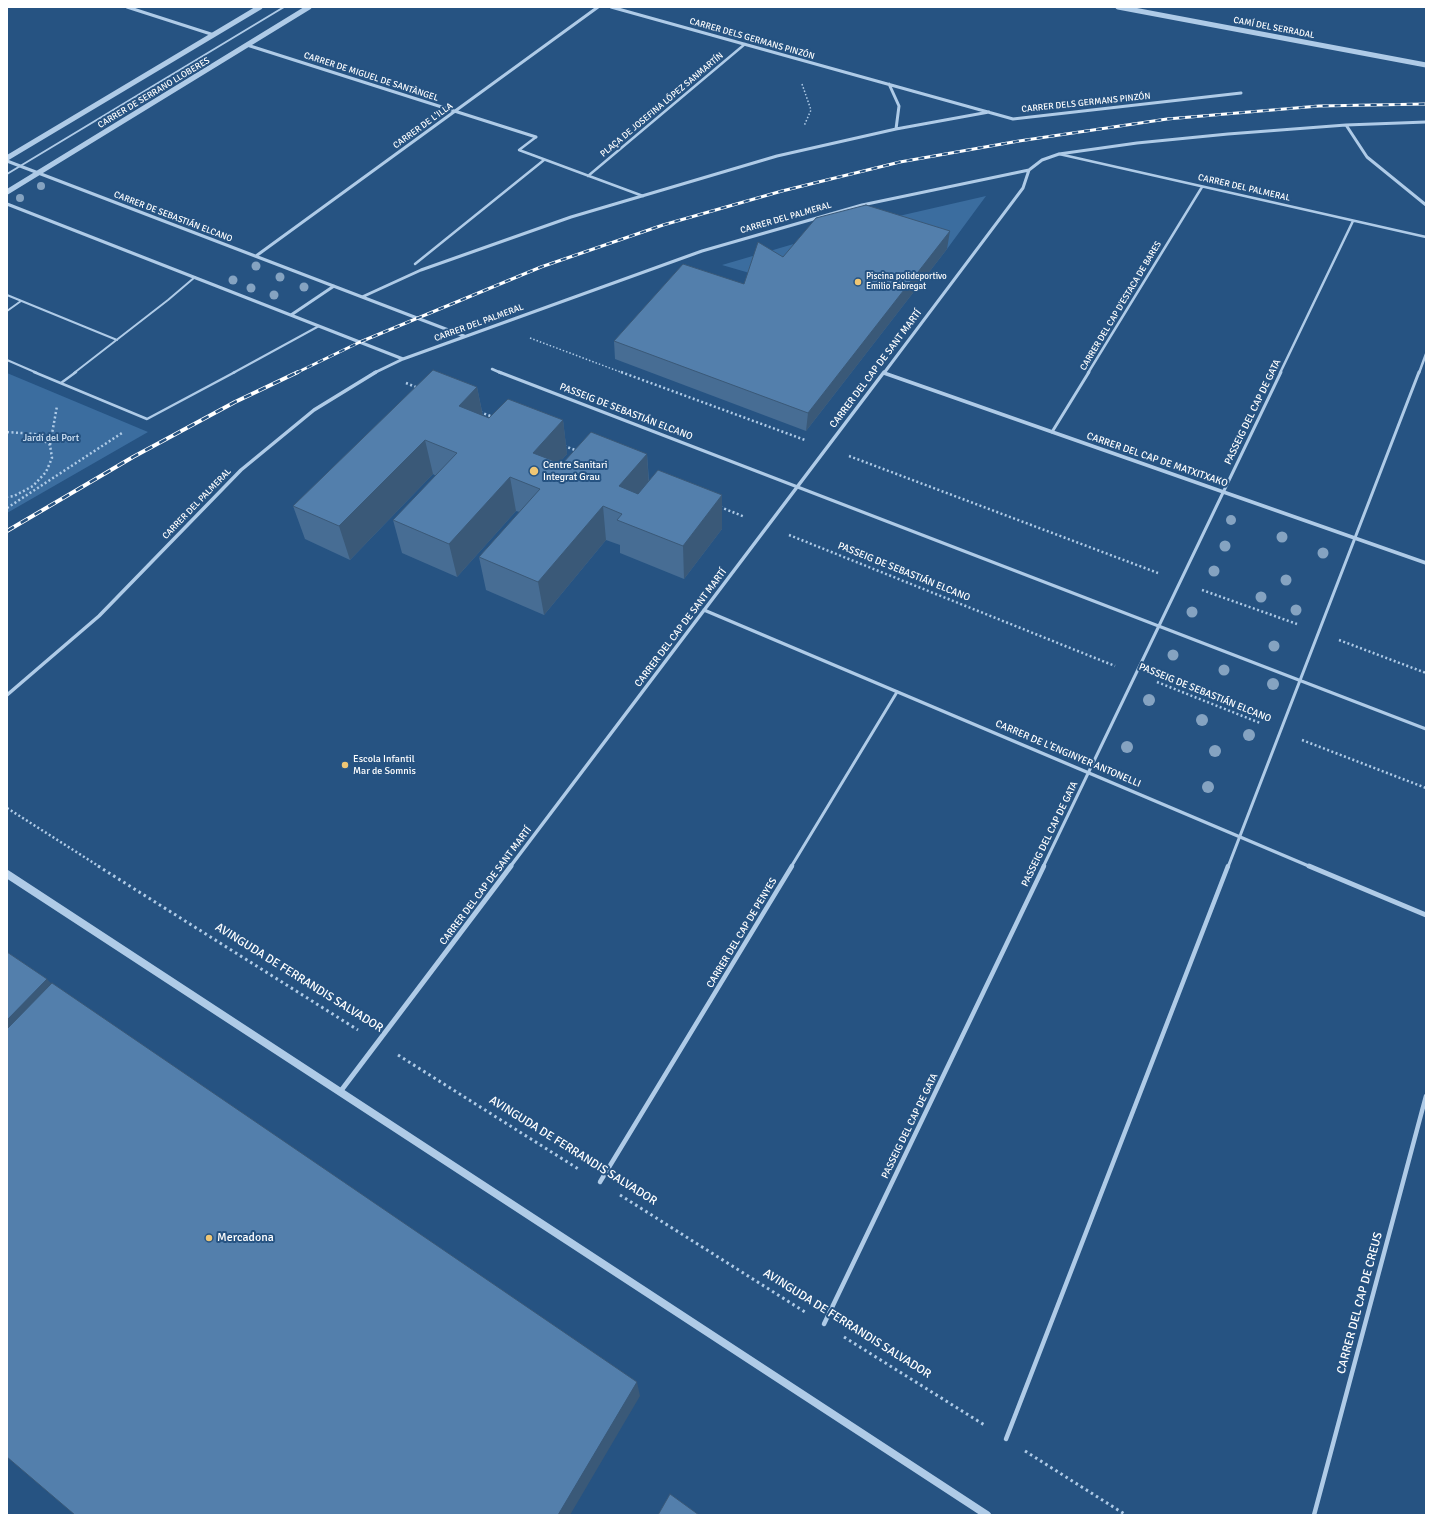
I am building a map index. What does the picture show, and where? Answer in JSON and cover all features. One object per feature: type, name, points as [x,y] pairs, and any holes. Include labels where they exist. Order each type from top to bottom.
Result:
[{"type":"street","points":[[127,7],[214,35]]},
{"type":"street","name":"CARRER DE SERRANO LLOBERES","points":[[7,159],[260,7]]},
{"type":"street","name":"CARRER DE SERRANO LLOBERES","points":[[7,192],[309,7]]},
{"type":"street","name":"CARRER DE L'ILLA","points":[[256,256],[598,7]]},
{"type":"street","name":"CARRER DELS GERMANS PINZÓN","points":[[611,7],[1013,119],[1241,93]]},
{"type":"street","name":"CAMÍ DEL SERRADAL","points":[[1118,7],[1426,65]]},
{"type":"street","name":"PLAÇA DE JOSEFINA LÓPEZ SANMARTÍN","points":[[588,176],[745,44]]},
{"type":"street","name":"CARRER DE MIGUEL DE SANTÀNGEL","points":[[247,45],[536,137]]},
{"type":"street","points":[[889,84],[899,106],[896,129]]},
{"type":"street","points":[[362,297],[421,270],[572,217],[777,156],[896,129],[989,112]]},
{"type":"street","name":"CARRER DEL PALMERAL","points":[[7,695],[99,616],[241,470],[314,410],[377,371],[403,359],[702,251],[862,205],[1029,170],[1042,160],[1059,154],[1152,141],[1346,125],[1426,122]]},
{"type":"street","points":[[1346,125],[1367,157],[1426,205]]},
{"type":"street","points":[[536,137],[519,150],[643,196]]},
{"type":"street","name":"CARRER DEL PALMERAL","points":[[1059,154],[1426,237]]},
{"type":"street","name":"CARRER DE SEBASTIÁN ELCANO","points":[[7,159],[72,187],[464,336]]},
{"type":"street","points":[[415,264],[544,160]]},
{"type":"street","name":"CARRER DEL CAP DE SANT MARTÍ","points":[[340,1092],[1023,188],[1029,170]]},
{"type":"street","name":"CARRER DEL CAP D'ESTACA DE BARES","points":[[1052,432],[1202,187]]},
{"type":"street","points":[[7,204],[403,359]]},
{"type":"street","name":"PASSEIG DEL CAP DE GATA","points":[[824,1324],[1354,221]]},
{"type":"street","points":[[291,315],[334,286]]},
{"type":"street","points":[[1006,1439],[1426,354]]},
{"type":"street","name":"PASSEIG DE SEBASTIÁN ELCANO","points":[[492,369],[1426,729]]},
{"type":"street","name":"CARRER DEL CAP DE MATXITXAKO","points":[[884,373],[1426,563]]},
{"type":"street","name":"CARRER DE L'ENGINYER ANTONELLI","points":[[704,610],[1426,915]]},
{"type":"street","name":"CARRER DEL CAP DE PENYES","points":[[600,1182],[897,692]]},
{"type":"street","points":[[7,874],[987,1515]]},
{"type":"street","name":"CARRER DEL CAP DE CREUS","points":[[1314,1515],[1426,1096]]},
{"type":"lane","name":"CARRER DE SERRANO LLOBERES","points":[[7,174],[284,7]]},
{"type":"lane","points":[[62,383],[195,277]]},
{"type":"lane","points":[[7,295],[117,340]]},
{"type":"lane","points":[[7,311],[21,301]]},
{"type":"lane","points":[[7,360],[147,419],[319,326]]},
{"type":"path","points":[[810,148],[800,135],[811,110],[802,84],[828,80],[837,70]]},
{"type":"path","points":[[496,325],[1426,673]]},
{"type":"path","points":[[377,371],[421,389]]},
{"type":"path","points":[[7,497],[14,496],[33,486],[46,472],[52,458],[50,446],[57,404]]},
{"type":"path","points":[[473,409],[495,418]]},
{"type":"path","points":[[7,432],[35,434],[50,446]]},
{"type":"path","points":[[561,444],[583,453]]},
{"type":"path","name":"PASSEIG DE SEBASTIÁN ELCANO","points":[[716,506],[1426,788]]},
{"type":"path","name":"AVINGUDA DE FERRANDIS SALVADOR","points":[[7,808],[1126,1515]]},
{"type":"green space","points":[[986,196],[947,249],[864,224]]},
{"type":"green space","points":[[797,243],[779,265],[753,274],[722,265]]},
{"type":"green space","name":"Jardí del Port","points":[[7,373],[148,432],[7,513]]},
{"type":"building","points":[[866,205],[950,231],[808,413],[614,341],[683,264],[744,284],[758,242],[783,257],[816,218]]},
{"type":"building","points":[[433,370],[477,387],[459,406],[489,418],[508,399],[563,420],[533,453],[562,464],[591,432],[647,454],[619,486],[638,494],[658,470],[722,495],[683,546],[617,520],[622,514],[603,506],[538,582],[479,557],[540,489],[510,477],[449,544],[393,520],[457,453],[425,440],[339,526],[293,506]]},
{"type":"building","points":[[7,952],[47,979],[7,1020]]},
{"type":"building","name":"Mercadona","points":[[52,983],[637,1382],[558,1515],[75,1515],[7,1457],[7,1029]]},
{"type":"building","points":[[670,1494],[699,1515],[658,1515]]},
{"type":"railway","points":[[296,373],[360,342],[541,267],[663,225],[782,191],[900,162],[1019,141],[1167,119],[1319,106],[1426,104]]},
{"type":"railway","points":[[7,531],[133,457],[235,402],[298,372]]},
{"type":"place","name":"Piscina polideportivo Emilio Fabregat","points":[[858,282]]},
{"type":"place","name":"Centre Sanitari Integrat Grau","points":[[534,471]]},
{"type":"place","name":"Escola Infantil Mar de Somnis","points":[[345,765]]},
{"type":"place","name":"Mercadona","points":[[209,1238]]}]
